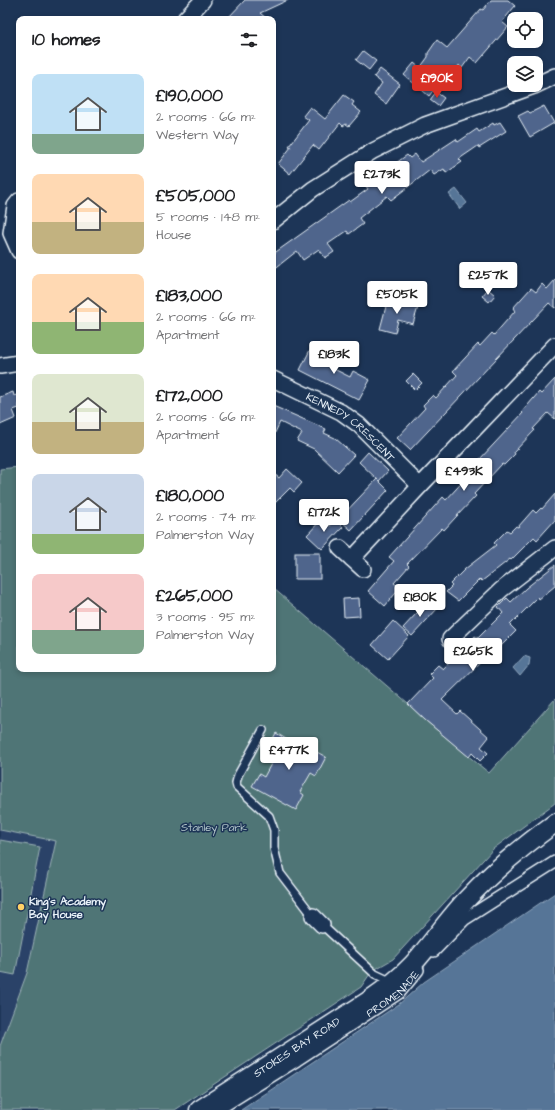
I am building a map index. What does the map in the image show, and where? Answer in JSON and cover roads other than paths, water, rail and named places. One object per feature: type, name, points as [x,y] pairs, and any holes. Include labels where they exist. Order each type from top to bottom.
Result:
[{"type":"street","points":[[188,16],[203,0]]},
{"type":"street","points":[[276,219],[313,189],[372,151],[425,125],[534,86],[555,76]]},
{"type":"street","points":[[16,205],[11,233],[16,244]]},
{"type":"street","points":[[340,548],[358,564],[420,486],[555,345]]},
{"type":"street","points":[[0,366],[16,363]]},
{"type":"street","name":"KENNEDY CRESCENT","points":[[276,380],[342,412],[359,424],[420,486]]},
{"type":"street","points":[[450,639],[501,590],[555,548]]},
{"type":"street","name":"STOKES BAY ROAD","points":[[199,1110],[394,983],[466,900],[494,871],[529,842],[555,824]]},
{"type":"street","name":"PROMENADE","points":[[217,1110],[297,1060],[399,993],[428,958],[465,919],[555,862]]},
{"type":"lane","points":[[263,730],[238,775],[236,783],[237,787],[269,816],[274,830],[274,848],[280,873],[318,920],[375,974],[394,983]]},
{"type":"place","name":"King's Academy Bay House","points":[[21,907]]},
{"type":"park label","name":"Stanley Park","points":[[214,827]]}]
